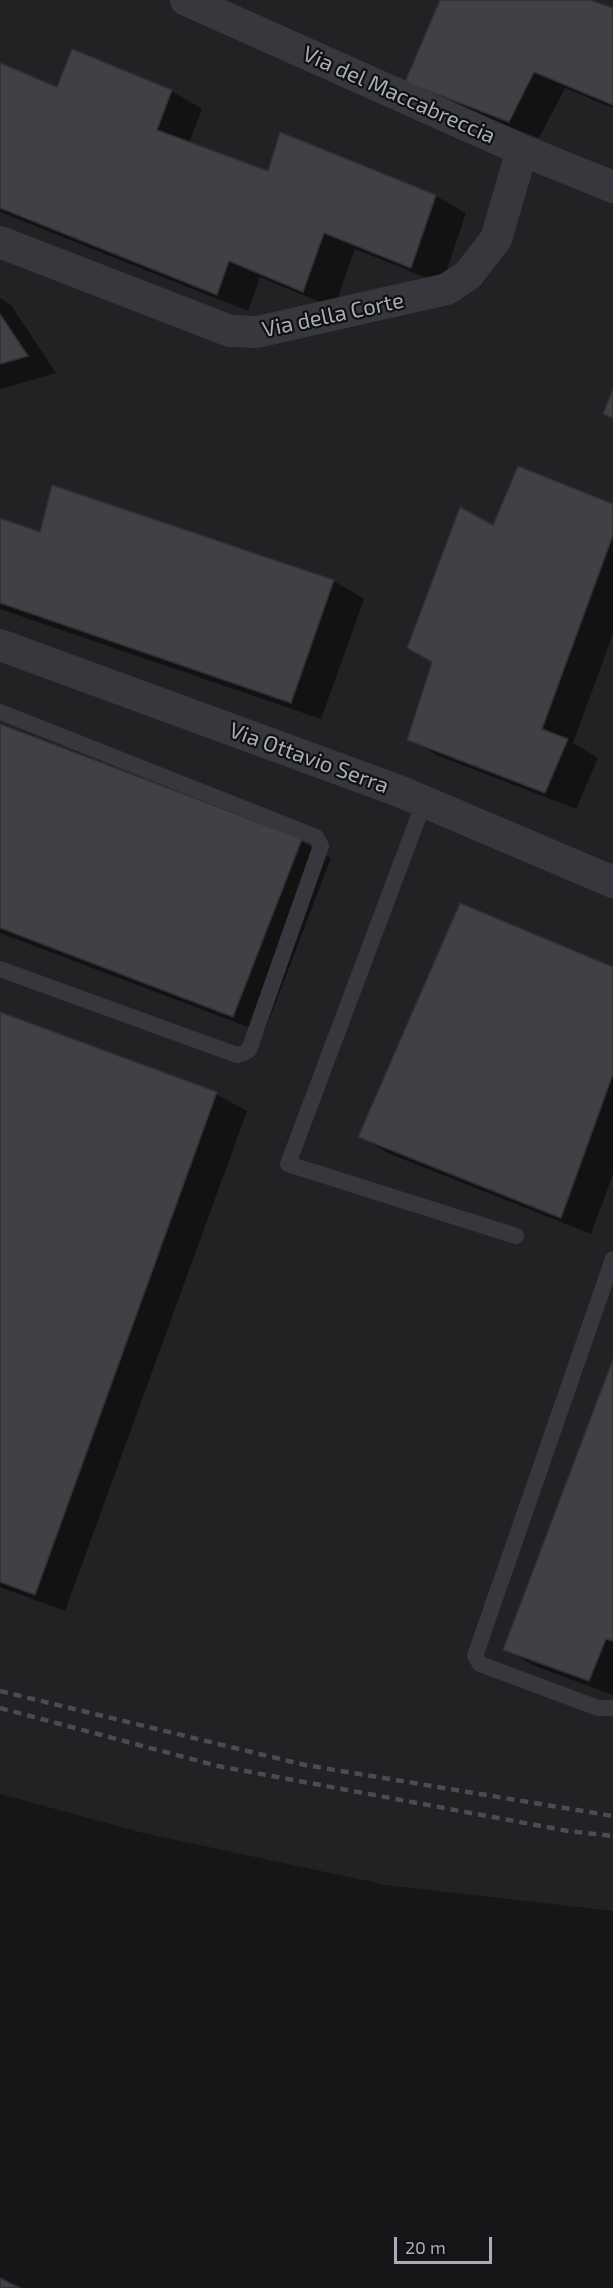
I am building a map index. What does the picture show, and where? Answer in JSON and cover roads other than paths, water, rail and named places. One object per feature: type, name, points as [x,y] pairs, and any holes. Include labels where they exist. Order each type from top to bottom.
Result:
[{"type":"street","name":"Via del Maccabreccia","points":[[186,0],[522,150],[613,186]]},
{"type":"street","name":"Via della Corte","points":[[0,242],[230,331],[257,333],[447,289],[468,275],[496,239],[522,150]]},
{"type":"street","name":"Via Ottavio Serra","points":[[0,645],[424,802],[613,882]]},
{"type":"lane","points":[[0,712],[316,837],[321,846],[249,1050],[244,1053],[237,1055],[0,969]]},
{"type":"lane","points":[[424,802],[288,1164],[516,1236]]},
{"type":"lane","points":[[613,1259],[475,1656],[480,1664],[598,1708],[613,1708]]},
{"type":"railway","points":[[0,1691],[305,1765],[613,1816]]},
{"type":"railway","points":[[0,1708],[218,1766],[568,1831],[613,1836]]}]
